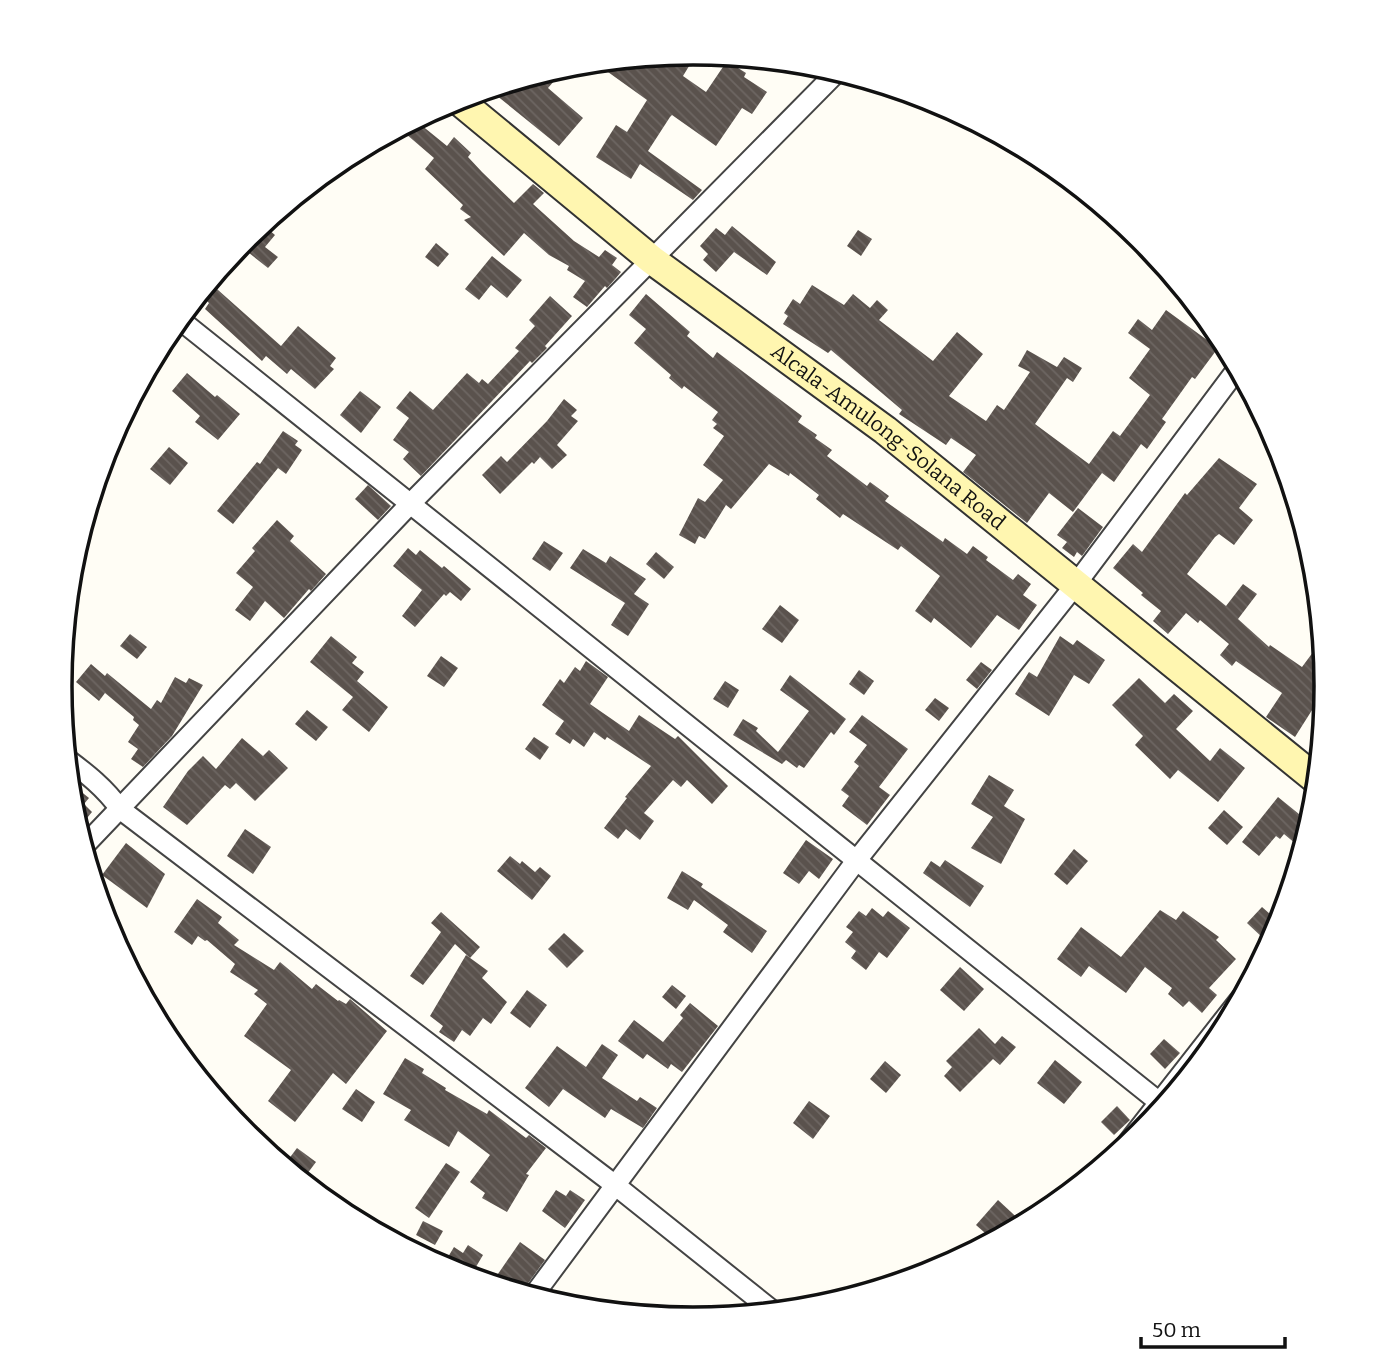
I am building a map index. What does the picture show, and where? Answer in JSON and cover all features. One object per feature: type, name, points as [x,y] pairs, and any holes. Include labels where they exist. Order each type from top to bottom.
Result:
[{"type":"main road","name":"Alcala-Amulong-Solana Road","points":[[467,107],[652,260],[885,430],[1308,773]]},
{"type":"street","points":[[91,839],[411,503],[829,80]]},
{"type":"street","points":[[188,325],[1156,1100]]},
{"type":"street","points":[[539,1288],[856,861],[1076,584],[1232,376]]},
{"type":"street","points":[[77,767],[96,781],[120,809],[615,1185],[764,1303]]},
{"type":"building","points":[[690,65],[683,76],[706,92],[724,66],[735,66],[746,73],[744,77],[767,92],[752,114],[742,108],[716,146],[672,115],[670,117],[648,151],[702,190],[693,200],[640,164],[631,179],[596,157],[616,125],[627,132],[647,100],[607,71]]},
{"type":"building","points":[[554,81],[548,88],[583,118],[559,146],[498,97]]},
{"type":"building","points":[[423,127],[447,146],[454,137],[471,153],[468,157],[514,203],[533,184],[544,193],[533,204],[574,241],[599,257],[605,250],[617,258],[612,265],[621,272],[587,307],[573,297],[585,281],[567,270],[569,266],[549,255],[524,233],[504,256],[464,220],[471,217],[460,209],[463,205],[425,169],[434,158],[407,135]]},
{"type":"building","points":[[732,226],[776,262],[767,275],[734,252],[716,272],[703,260],[708,254],[700,246],[716,228],[725,235]]},
{"type":"building","points":[[858,230],[872,239],[861,256],[847,246]]},
{"type":"building","points":[[270,231],[275,235],[265,247],[278,257],[268,268],[249,253]]},
{"type":"building","points":[[436,243],[449,254],[438,267],[425,257]]},
{"type":"building","points":[[492,256],[522,280],[507,298],[491,285],[479,300],[465,289]]},
{"type":"building","points":[[812,285],[844,305],[853,294],[870,308],[877,300],[888,310],[879,320],[933,361],[957,332],[983,354],[949,396],[986,421],[997,405],[1004,410],[1030,372],[1018,366],[1027,350],[1057,367],[1064,357],[1082,368],[1073,382],[1067,378],[1035,424],[1089,464],[1113,431],[1120,436],[1150,395],[1129,378],[1150,349],[1128,333],[1138,319],[1152,330],[1166,310],[1211,343],[1216,351],[1195,379],[1192,377],[1162,419],[1166,422],[1147,449],[1141,444],[1114,482],[1102,473],[1073,512],[1049,493],[1027,523],[963,472],[976,455],[951,438],[946,445],[899,414],[902,410],[831,350],[828,353],[783,324],[788,316],[784,313],[793,299],[800,304]]},
{"type":"building","points":[[216,288],[281,346],[298,326],[336,358],[330,366],[334,369],[315,389],[291,369],[287,374],[266,356],[262,361],[205,309],[209,303],[206,300]]},
{"type":"building","points":[[646,294],[690,332],[687,336],[713,358],[717,352],[802,416],[798,422],[832,450],[827,456],[867,486],[870,482],[889,496],[885,501],[943,542],[945,538],[967,554],[973,546],[988,557],[986,560],[1013,580],[1018,574],[1031,584],[1023,595],[1037,605],[1019,630],[997,615],[971,648],[934,618],[931,623],[915,611],[940,576],[901,546],[898,550],[843,514],[840,518],[816,499],[819,495],[790,473],[789,476],[769,464],[731,509],[726,505],[705,539],[699,536],[695,544],[679,535],[698,498],[705,502],[723,480],[703,465],[724,436],[713,428],[717,424],[712,420],[718,412],[684,386],[682,389],[669,378],[671,375],[634,343],[646,329],[629,315]]},
{"type":"building","points":[[550,296],[572,316],[545,346],[547,348],[532,363],[530,361],[421,476],[403,459],[409,452],[393,440],[409,418],[396,408],[410,391],[433,410],[467,373],[479,383],[482,379],[488,384],[519,351],[515,348],[535,326],[529,320]]},
{"type":"building","points":[[187,373],[240,414],[218,440],[195,422],[200,416],[172,391]]},
{"type":"building","points":[[360,391],[381,407],[361,433],[340,415]]},
{"type":"building","points":[[564,399],[577,410],[571,416],[578,421],[557,445],[567,455],[552,469],[540,457],[500,494],[482,475],[501,456],[507,462],[547,421]]},
{"type":"building","points":[[283,431],[298,441],[295,445],[302,450],[286,474],[278,468],[233,524],[217,511],[257,462],[260,464]]},
{"type":"building","points":[[169,447],[188,463],[170,485],[150,469]]},
{"type":"building","points":[[1219,458],[1257,484],[1239,508],[1253,520],[1234,545],[1219,534],[1187,574],[1226,606],[1243,584],[1257,594],[1238,619],[1269,647],[1270,645],[1302,667],[1313,652],[1313,708],[1295,737],[1266,717],[1282,693],[1236,661],[1232,666],[1220,655],[1229,644],[1200,620],[1198,623],[1186,613],[1168,634],[1153,621],[1161,611],[1113,568],[1133,544],[1142,552],[1185,493],[1187,495]]},
{"type":"building","points":[[368,485],[391,506],[378,520],[355,499]]},
{"type":"building","points":[[1078,508],[1103,527],[1082,556],[1077,552],[1074,557],[1062,548],[1067,542],[1057,535]]},
{"type":"building","points":[[277,520],[294,536],[290,541],[326,574],[284,618],[265,601],[250,621],[235,610],[253,587],[236,573],[255,551],[252,548]]},
{"type":"building","points":[[544,541],[563,553],[550,571],[532,559]]},
{"type":"building","points":[[408,548],[416,555],[420,550],[471,589],[461,601],[450,592],[446,596],[444,594],[415,627],[402,616],[422,590],[393,566]]},
{"type":"building","points":[[583,549],[606,563],[610,556],[646,579],[634,594],[649,604],[628,636],[611,625],[625,603],[570,568]]},
{"type":"building","points":[[656,552],[674,567],[664,579],[646,564]]},
{"type":"building","points":[[780,605],[799,620],[782,643],[762,629]]},
{"type":"building","points":[[130,634],[147,647],[137,659],[120,646]]},
{"type":"building","points":[[331,636],[357,657],[352,663],[364,672],[357,681],[388,707],[369,732],[342,710],[353,697],[310,662]]},
{"type":"building","points":[[1060,636],[1073,645],[1077,640],[1105,660],[1089,684],[1074,675],[1049,716],[1015,694],[1029,672],[1037,677]]},
{"type":"building","points":[[441,656],[458,668],[444,687],[427,676]]},
{"type":"building","points":[[586,661],[608,677],[590,704],[629,731],[639,715],[675,739],[678,736],[728,786],[712,804],[687,780],[681,787],[673,780],[644,813],[654,821],[640,840],[626,829],[618,839],[604,828],[651,766],[607,737],[605,740],[594,732],[584,747],[573,739],[570,744],[555,734],[564,721],[542,705],[560,679],[564,683],[575,667],[580,671]]},
{"type":"building","points":[[981,662],[992,670],[977,689],[966,680]]},
{"type":"building","points":[[91,664],[105,676],[107,673],[151,709],[157,700],[161,703],[175,677],[186,683],[189,678],[203,685],[172,736],[143,767],[131,759],[138,749],[128,742],[139,725],[133,720],[134,717],[105,693],[99,701],[76,682]]},
{"type":"building","points":[[859,670],[874,681],[864,695],[849,684]]},
{"type":"building","points":[[790,675],[846,719],[834,735],[831,732],[804,768],[799,765],[797,768],[786,760],[782,764],[733,735],[743,719],[758,728],[756,731],[778,752],[809,711],[780,690]]},
{"type":"building","points":[[1139,678],[1165,703],[1174,694],[1193,711],[1176,729],[1210,761],[1220,748],[1245,768],[1218,802],[1178,770],[1170,779],[1135,745],[1143,736],[1112,705]]},
{"type":"building","points":[[725,681],[739,690],[728,708],[713,699]]},
{"type":"building","points":[[935,698],[949,708],[939,721],[925,710]]},
{"type":"building","points":[[307,710],[328,727],[316,741],[295,724]]},
{"type":"building","points":[[862,715],[908,749],[879,787],[890,795],[867,825],[842,806],[849,796],[841,790],[859,766],[854,762],[867,745],[849,732]]},
{"type":"building","points":[[534,737],[549,747],[540,760],[525,749]]},
{"type":"building","points":[[242,738],[263,756],[269,750],[288,768],[255,801],[236,783],[230,789],[225,785],[187,825],[163,807],[188,771],[203,756],[216,769]]},
{"type":"building","points":[[989,775],[1014,790],[1004,806],[1025,819],[1001,864],[971,848],[993,817],[971,804]]},
{"type":"building","points":[[81,792],[89,798],[84,804],[92,812],[87,819]]},
{"type":"building","points":[[1278,797],[1300,815],[1294,842],[1284,834],[1280,839],[1276,836],[1259,856],[1242,842]]},
{"type":"building","points":[[1224,810],[1243,827],[1227,845],[1208,828]]},
{"type":"building","points":[[245,829],[271,847],[253,874],[227,856]]},
{"type":"building","points":[[806,840],[833,859],[819,879],[809,871],[799,884],[783,873]]},
{"type":"building","points":[[126,843],[165,874],[147,908],[102,875]]},
{"type":"building","points":[[1074,849],[1088,861],[1067,885],[1054,874]]},
{"type":"building","points":[[510,856],[520,864],[522,861],[535,872],[540,867],[551,876],[532,900],[497,871]]},
{"type":"building","points":[[945,860],[984,886],[970,907],[923,873],[931,861],[940,867]]},
{"type":"building","points":[[682,871],[703,884],[701,887],[767,931],[752,953],[723,932],[728,925],[694,900],[688,910],[667,898]]},
{"type":"building","points":[[197,899],[222,917],[218,923],[239,940],[234,945],[274,970],[280,962],[312,989],[316,984],[346,1004],[350,999],[387,1031],[346,1084],[333,1073],[295,1122],[268,1101],[291,1070],[244,1036],[267,1004],[254,994],[258,990],[230,972],[235,964],[207,940],[198,936],[192,945],[174,932]]},
{"type":"building","points":[[1262,907],[1270,914],[1261,936],[1247,923]]},
{"type":"building","points":[[872,908],[883,917],[888,911],[910,928],[887,958],[879,952],[866,970],[851,958],[856,951],[845,942],[853,932],[846,927],[859,911],[866,916]]},
{"type":"building","points":[[1160,910],[1176,920],[1183,911],[1219,937],[1216,940],[1236,959],[1209,988],[1217,995],[1202,1013],[1189,1001],[1183,1007],[1168,994],[1172,988],[1145,967],[1126,993],[1089,966],[1081,977],[1057,959],[1081,927],[1121,957]]},
{"type":"building","points":[[441,912],[480,947],[470,958],[455,944],[423,985],[410,976],[441,932],[431,923]]},
{"type":"building","points":[[564,933],[584,951],[567,968],[548,949]]},
{"type":"building","points":[[466,955],[488,971],[482,978],[507,1002],[491,1024],[483,1018],[470,1036],[462,1030],[454,1042],[439,1032],[443,1026],[430,1016]]},
{"type":"building","points":[[960,967],[984,989],[964,1011],[940,990]]},
{"type":"building","points":[[672,985],[686,996],[676,1009],[662,997]]},
{"type":"building","points":[[527,990],[547,1005],[530,1028],[510,1013]]},
{"type":"building","points":[[690,1003],[718,1026],[682,1072],[671,1064],[668,1069],[647,1054],[643,1059],[618,1041],[634,1020],[663,1042],[683,1018],[680,1015]]},
{"type":"building","points":[[979,1028],[995,1044],[1002,1036],[1016,1047],[1000,1065],[993,1059],[960,1092],[944,1076],[952,1067],[946,1061]]},
{"type":"building","points":[[1164,1039],[1180,1053],[1165,1069],[1150,1054]]},
{"type":"building","points":[[602,1044],[618,1055],[602,1078],[637,1101],[640,1097],[657,1108],[643,1128],[611,1109],[605,1118],[563,1089],[549,1107],[525,1088],[557,1046],[586,1067]]},
{"type":"building","points":[[405,1058],[424,1069],[422,1073],[446,1088],[445,1090],[487,1114],[489,1110],[526,1138],[529,1135],[546,1148],[526,1174],[529,1175],[507,1212],[482,1198],[485,1193],[470,1182],[490,1155],[458,1131],[449,1147],[404,1120],[411,1110],[383,1094]]},
{"type":"building","points":[[1055,1060],[1082,1082],[1064,1104],[1037,1083]]},
{"type":"building","points":[[885,1061],[901,1075],[886,1093],[870,1079]]},
{"type":"building","points":[[356,1089],[375,1102],[362,1122],[342,1109]]},
{"type":"building","points":[[809,1101],[830,1116],[813,1139],[793,1123]]},
{"type":"building","points":[[1117,1106],[1130,1120],[1114,1135],[1101,1122]]},
{"type":"building","points":[[297,1148],[316,1162],[308,1173],[289,1158]]},
{"type":"building","points":[[446,1163],[460,1172],[429,1218],[415,1208]]},
{"type":"building","points":[[556,1190],[566,1196],[570,1190],[585,1200],[565,1228],[542,1211]]},
{"type":"building","points":[[998,1200],[1016,1217],[986,1234],[976,1225]]},
{"type":"building","points":[[423,1221],[443,1231],[435,1245],[416,1235]]},
{"type":"building","points":[[520,1242],[545,1260],[527,1285],[497,1275]]},
{"type":"building","points":[[468,1245],[483,1255],[476,1268],[448,1257],[454,1247],[463,1253]]}]
